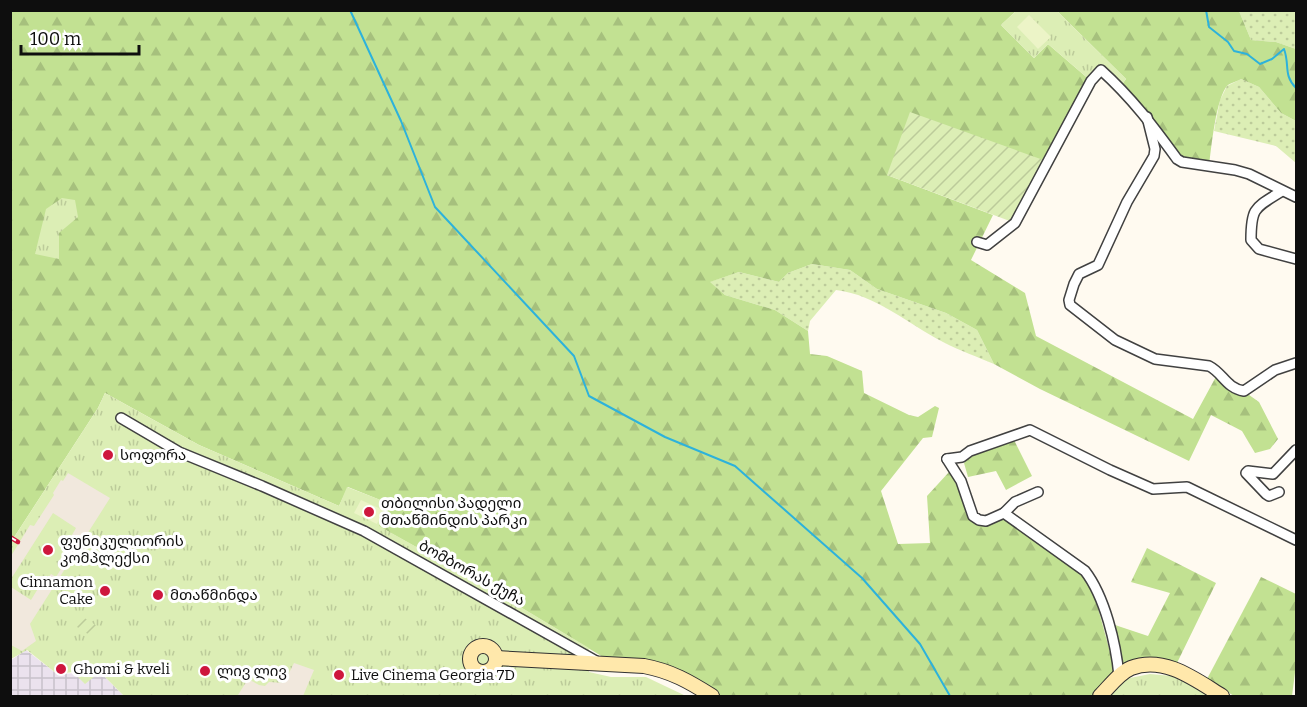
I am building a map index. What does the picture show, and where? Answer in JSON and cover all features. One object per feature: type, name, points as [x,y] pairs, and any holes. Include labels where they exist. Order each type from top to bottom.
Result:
[{"type":"street","points":[[977,242],[987,245],[1015,223],[1091,81],[1101,70],[1147,117],[1177,159],[1182,162],[1242,172],[1296,197]]},
{"type":"street","points":[[1147,117],[1155,156],[1127,202],[1098,264],[1079,274],[1069,300],[1070,305],[1115,340],[1155,359],[1209,366],[1216,369],[1226,384],[1237,390],[1244,391],[1275,370],[1296,363]]},
{"type":"street","points":[[1282,191],[1252,213],[1251,240],[1259,249],[1296,259]]},
{"type":"street","name":"ბომბორას ქუჩა","points":[[121,418],[179,452],[364,531],[600,663],[661,669],[676,674],[712,696]]},
{"type":"street","points":[[1038,492],[1015,502],[1004,513],[986,521],[976,518],[961,481],[947,458],[962,457],[970,451],[1030,430],[1153,489],[1187,487],[1296,540]]},
{"type":"street","points":[[1279,492],[1269,496],[1246,473],[1248,471],[1273,474],[1296,450]]},
{"type":"street","points":[[1004,513],[1085,571],[1094,582],[1117,656],[1119,676]]},
{"type":"street","points":[[496,658],[600,663]]},
{"type":"street","points":[[1100,696],[1119,676],[1131,668],[1151,664],[1175,668],[1222,696]]},
{"type":"shaded area","points":[[68,473],[110,498],[30,624],[36,641],[22,651],[11,645],[11,587],[31,600],[51,574],[56,577],[66,561],[62,557],[76,528],[53,513],[11,579],[11,556],[30,525],[34,526],[61,480],[63,481]]},
{"type":"shaded area","points":[[26,650],[57,674],[100,672],[124,696],[11,696],[11,660]]},
{"type":"shaded area","points":[[294,663],[314,670],[303,696],[238,695],[248,679],[265,686],[269,682],[284,683]]},
{"type":"green space","points":[[11,11],[1016,11],[1001,25],[1034,58],[1048,44],[1091,81],[1049,162],[887,175],[993,215],[971,260],[1025,293],[1036,336],[1193,419],[1218,373],[1259,402],[1278,439],[1270,449],[1255,453],[1242,431],[1211,415],[1189,461],[1040,389],[994,364],[977,330],[946,313],[877,289],[850,270],[812,264],[788,273],[779,282],[739,272],[710,282],[725,295],[775,310],[808,331],[810,354],[827,356],[862,371],[864,393],[909,415],[918,417],[935,406],[939,408],[932,437],[923,438],[881,491],[898,544],[930,543],[927,496],[949,472],[974,523],[985,525],[1003,517],[1084,575],[1092,586],[1116,674],[1093,696],[718,696],[620,660],[603,657],[472,578],[378,526],[390,504],[348,487],[339,506],[199,445],[105,393],[98,408],[11,542]]},
{"type":"green space","points":[[1016,11],[1057,11],[1126,79],[1120,87],[1101,71],[1091,81],[1048,44],[1034,58],[1001,25]]},
{"type":"green space","points":[[1057,11],[1239,11],[1251,40],[1276,42],[1296,49],[1296,121],[1281,113],[1259,87],[1241,79],[1228,85],[1220,100],[1209,166],[1182,162],[1120,87],[1126,79]]},
{"type":"green space","points":[[1239,11],[1296,11],[1296,49],[1276,42],[1251,40]]},
{"type":"green space","points":[[1029,15],[1051,37],[1038,49],[1017,27]]},
{"type":"green space","points":[[1241,79],[1259,87],[1281,113],[1296,121],[1296,163],[1276,146],[1214,131],[1220,100],[1227,86]]},
{"type":"green space","points":[[910,112],[1049,162],[1015,223],[887,175]]},
{"type":"green space","points":[[62,198],[75,200],[78,217],[59,233],[59,259],[35,254],[46,209]]},
{"type":"green space","points":[[812,264],[850,270],[877,289],[946,313],[977,330],[994,364],[949,345],[879,304],[851,293],[836,290],[810,321],[808,331],[775,310],[725,295],[709,282],[739,272],[779,282],[788,273]]},
{"type":"green space","points":[[105,393],[199,445],[339,506],[347,487],[391,504],[379,526],[589,648],[589,672],[611,677],[646,677],[686,696],[124,696],[100,672],[85,684],[73,672],[57,674],[27,650],[11,659],[11,542],[98,408]]},
{"type":"green space","points":[[1014,440],[1032,476],[1006,490],[996,471],[968,477],[964,463],[973,453]]},
{"type":"green space","name":"თბილისი პადელი მთაწმინდის პარკი","points":[[361,500],[383,510],[377,524],[354,513]]},
{"type":"green space","points":[[1147,548],[1216,583],[1177,663],[1152,658],[1121,665],[1112,624],[1148,636],[1170,593],[1131,582]]},
{"type":"green space","points":[[1261,577],[1296,594],[1296,665],[1292,696],[1234,696],[1207,679]]},
{"type":"green space","points":[[80,615],[100,628],[94,638],[74,625]]},
{"type":"green space","points":[[1150,674],[1172,676],[1212,696],[1104,696],[1125,679]]},
{"type":"waterway","points":[[350,10],[401,121],[435,207],[574,356],[589,396],[665,437],[735,466],[862,578],[920,644],[950,696]]},
{"type":"waterway","points":[[1206,10],[1209,27],[1228,42],[1234,51],[1247,54],[1260,64],[1272,59],[1284,49],[1289,79],[1296,88]]},
{"type":"railway","points":[[10,537],[18,542]]},
{"type":"place","name":"სოფორა","points":[[108,455]]},
{"type":"place","name":"თბილისი პადელი მთაწმინდის პარკი","points":[[369,512]]},
{"type":"place","name":"ფუნიკულიორის კომპლექსი","points":[[48,550]]},
{"type":"place","name":"Cinnamon Cake","points":[[105,591]]},
{"type":"place","name":"მთაწმინდა","points":[[158,595]]},
{"type":"place","name":"Ghomi & kveli","points":[[61,669]]},
{"type":"place","name":"ლივ ლივ","points":[[205,671]]},
{"type":"place","name":"Live Cinema Georgia 7D","points":[[339,675]]}]
